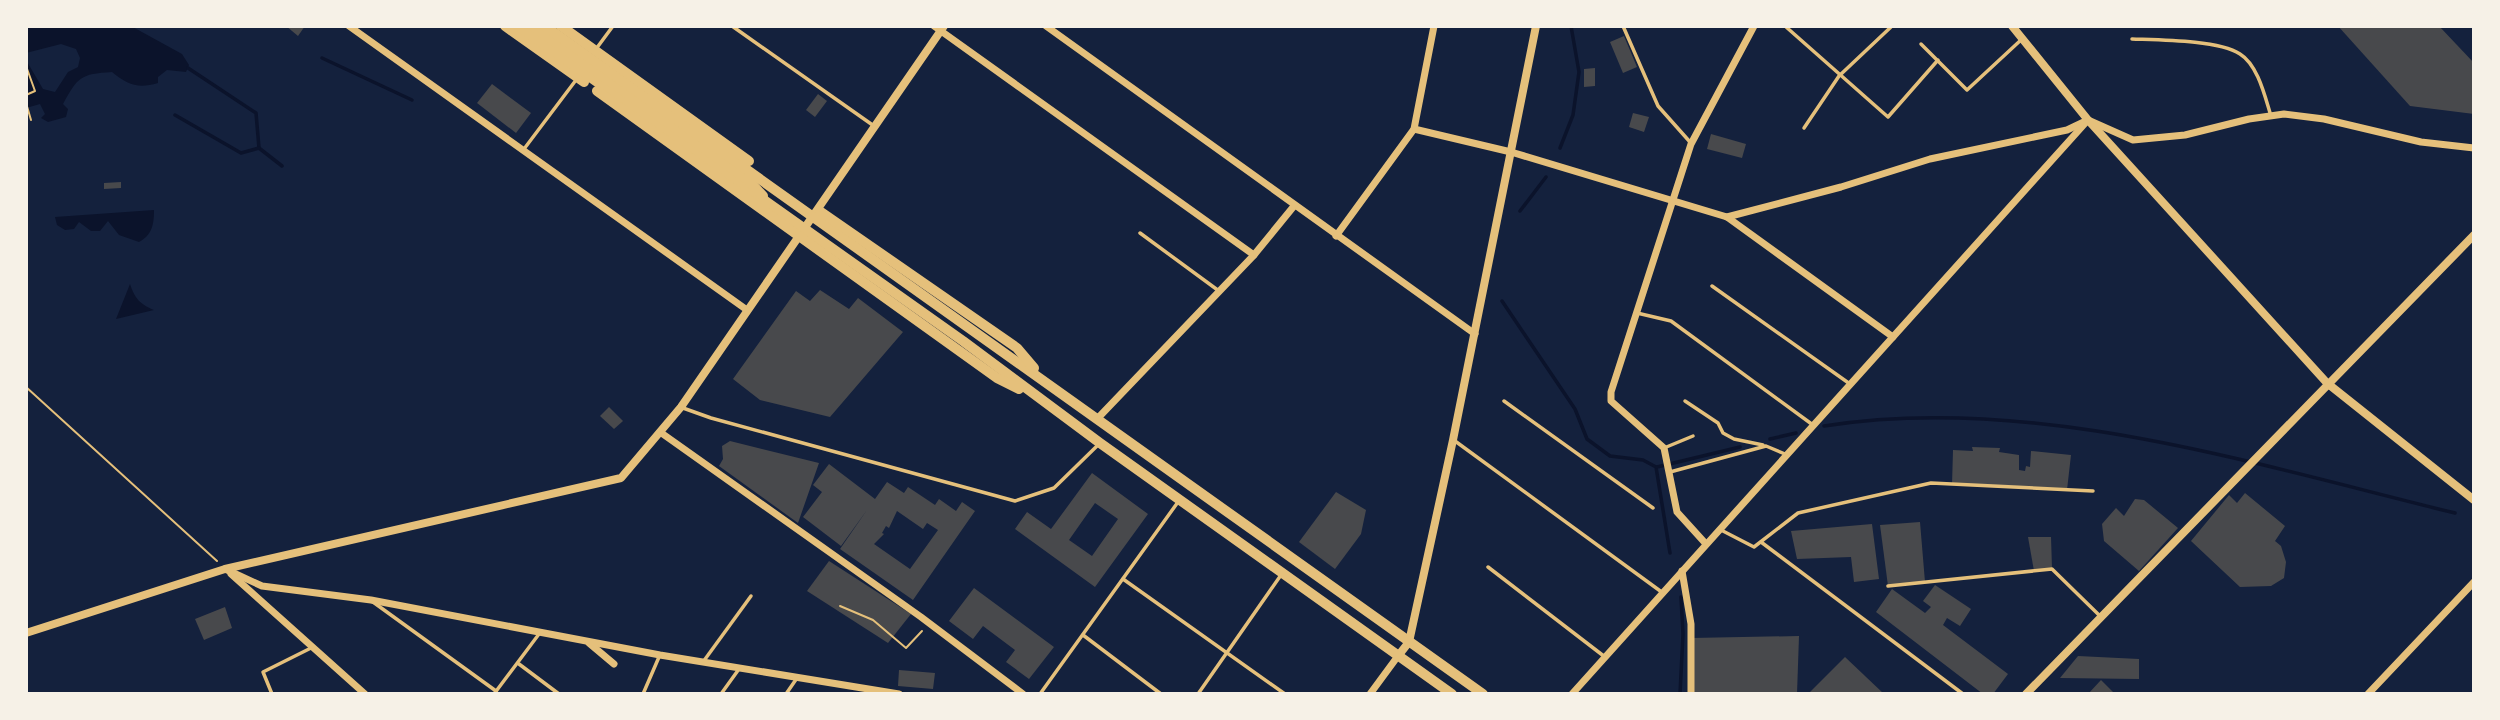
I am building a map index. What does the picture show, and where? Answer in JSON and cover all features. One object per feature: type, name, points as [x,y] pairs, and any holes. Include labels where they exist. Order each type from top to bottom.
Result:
[{"type":"main road","points":[[505,26],[998,378],[1038,398]]},
{"type":"main road","points":[[518,26],[963,341],[1100,443],[1451,694]]},
{"type":"main road","points":[[532,26],[749,181],[798,236]]},
{"type":"main road","points":[[545,26],[1483,694]]},
{"type":"main road","points":[[561,26],[816,209],[1017,348],[1046,382]]},
{"type":"street","points":[[349,26],[747,310]]},
{"type":"street","points":[[1046,26],[1475,334]]},
{"type":"street","points":[[1336,236],[1414,129],[1434,26]]},
{"type":"street","points":[[1370,694],[1409,642],[1475,334],[1536,26]]},
{"type":"street","points":[[1706,544],[1677,512],[1664,448],[1611,401],[1611,392],[1691,144],[1754,26]]},
{"type":"street","points":[[2012,26],[2088,120],[2327,383],[2474,500]]},
{"type":"street","points":[[26,634],[225,569],[621,478],[681,407],[939,28],[1254,255]]},
{"type":"street","points":[[1727,217],[1930,159],[2067,130],[2088,120],[2133,140],[2185,135],[2284,114],[2324,119],[2421,142],[2474,148]]},
{"type":"street","points":[[1572,694],[2088,120]]},
{"type":"street","points":[[1414,129],[1511,152],[1727,217],[1893,337]]},
{"type":"street","points":[[1098,418],[1254,255],[1294,206]]},
{"type":"street","points":[[2026,694],[2474,235]]},
{"type":"street","points":[[660,432],[930,623],[1023,694]]},
{"type":"street","points":[[225,569],[262,586],[371,600],[660,655],[797,677],[864,692],[899,694]]},
{"type":"street","points":[[225,569],[365,694]]},
{"type":"street","points":[[1682,571],[1691,624],[1691,694]]},
{"type":"street","points":[[2368,694],[2474,582]]},
{"type":"street","points":[[585,641],[614,664]]},
{"type":"lane","points":[[595,51],[613,26]]},
{"type":"lane","points":[[732,26],[874,126]]},
{"type":"lane","points":[[1623,26],[1658,106],[1691,144]]},
{"type":"lane","points":[[1785,26],[1888,117],[1938,60]]},
{"type":"lane","points":[[1804,128],[1839,76],[1892,26]]},
{"type":"lane","points":[[1921,44],[1967,90],[2022,39]]},
{"type":"lane","points":[[2132,39],[2191,42],[2239,54],[2252,67],[2270,116]]},
{"type":"lane","points":[[523,151],[578,77]]},
{"type":"lane","points":[[826,256],[825,241],[832,232],[847,230]]},
{"type":"lane","points":[[1140,233],[1219,291]]},
{"type":"lane","points":[[1712,286],[1850,384]]},
{"type":"lane","points":[[1637,312],[1671,321],[1813,425]]},
{"type":"lane","points":[[1504,401],[1653,508]]},
{"type":"lane","points":[[1685,401],[1718,423],[1723,433],[1734,439],[1766,446],[1787,455]]},
{"type":"lane","points":[[681,407],[711,418],[1015,501],[1054,488],[1100,443]]},
{"type":"lane","points":[[1664,448],[1693,436]]},
{"type":"lane","points":[[1453,440],[1663,593]]},
{"type":"lane","points":[[1670,472],[1766,446]]},
{"type":"lane","points":[[1719,529],[1754,547],[1798,513],[1931,484],[2093,491]]},
{"type":"lane","points":[[1040,694],[1181,499]]},
{"type":"lane","points":[[1761,541],[1963,694]]},
{"type":"lane","points":[[1488,566],[1605,657]]},
{"type":"lane","points":[[1888,586],[2052,569],[2101,617]]},
{"type":"lane","points":[[1198,694],[1282,572]]},
{"type":"lane","points":[[1123,579],[1285,694]]},
{"type":"lane","points":[[703,662],[751,596]]},
{"type":"lane","points":[[371,600],[495,693],[540,632]]},
{"type":"lane","points":[[1083,635],[1161,694]]},
{"type":"lane","points":[[272,694],[263,672],[313,647]]},
{"type":"lane","points":[[643,694],[660,655]]},
{"type":"lane","points":[[518,663],[559,694]]},
{"type":"lane","points":[[721,694],[741,667]]},
{"type":"lane","points":[[786,694],[797,677]]},
{"type":"path","points":[[26,66],[35,91],[26,95]]},
{"type":"path","points":[[26,103],[31,120]]},
{"type":"path","points":[[26,387],[211,552],[225,569]]},
{"type":"path","points":[[840,606],[873,620],[905,648],[930,623]]},
{"type":"water","points":[[26,26],[131,26],[182,54],[189,65],[186,72],[167,70],[158,77],[158,83],[145,86],[128,83],[112,72],[86,76],[72,88],[63,104],[68,109],[66,117],[48,122],[41,118],[45,114],[40,104],[26,108],[26,60],[43,89],[55,92],[68,72],[78,67],[80,58],[76,49],[61,44],[26,53]]},
{"type":"water","points":[[154,210],[151,229],[139,242],[119,235],[108,221],[100,231],[91,231],[79,222],[74,229],[65,230],[57,225],[55,217]]},
{"type":"water","points":[[130,284],[139,300],[154,310],[116,319]]},
{"type":"building","points":[[286,26],[305,26],[298,36]]},
{"type":"building","points":[[2338,26],[2439,26],[2474,63],[2474,114],[2410,106]]},
{"type":"building","points":[[1624,36],[1637,67],[1623,73],[1610,42]]},
{"type":"building","points":[[1595,68],[1595,86],[1584,87],[1584,69]]},
{"type":"building","points":[[492,84],[531,113],[516,133],[477,103]]},
{"type":"building","points":[[818,94],[827,101],[815,117],[806,110]]},
{"type":"building","points":[[1633,113],[1649,117],[1644,132],[1629,127]]},
{"type":"building","points":[[1711,134],[1746,144],[1742,158],[1707,149]]},
{"type":"building","points":[[121,182],[121,188],[104,189],[104,183]]},
{"type":"building","points":[[820,290],[849,309],[858,298],[903,332],[830,417],[760,400],[733,379],[796,291],[810,301]]},
{"type":"building","points":[[609,407],[623,421],[614,429],[600,416]]},
{"type":"building","points":[[730,441],[819,463],[798,523],[719,466],[723,459],[722,446]]},
{"type":"building","points":[[1972,447],[2000,448],[1999,452],[2019,455],[2019,470],[2025,471],[2026,466],[2030,467],[2031,451],[2071,455],[2067,490],[1952,485],[1953,450],[1973,451]]},
{"type":"building","points":[[829,464],[875,499],[887,482],[904,493],[908,487],[935,505],[939,499],[956,511],[962,502],[975,511],[913,600],[840,549],[867,510],[841,546],[803,517],[822,492],[813,485]],"holes":[[[897,511],[923,529],[927,523],[938,530],[910,569],[874,544],[884,534],[882,533],[886,526],[889,528]]]},
{"type":"building","points":[[1092,473],[1148,514],[1095,587],[1015,529],[1027,512],[1051,529]],"holes":[[[1095,503],[1118,519],[1092,556],[1069,540]]]},
{"type":"building","points":[[1336,492],[1366,510],[1361,534],[1335,569],[1299,542]]},
{"type":"building","points":[[2245,493],[2285,526],[2275,541],[2281,546],[2286,562],[2284,578],[2271,586],[2240,587],[2191,541],[2229,495],[2237,503]]},
{"type":"building","points":[[2135,499],[2144,500],[2178,528],[2139,571],[2104,541],[2102,524],[2116,508],[2124,516]]},
{"type":"building","points":[[1920,522],[1925,582],[1888,586],[1880,525]]},
{"type":"building","points":[[1872,524],[1879,579],[1854,582],[1851,557],[1797,559],[1791,531]]},
{"type":"building","points":[[2028,537],[2051,537],[2052,569],[2034,571]]},
{"type":"building","points":[[829,561],[911,614],[888,643],[807,591]]},
{"type":"building","points":[[1935,585],[1971,609],[1960,626],[1947,618],[1943,625],[2008,674],[1993,694],[1983,694],[1876,612],[1892,589],[1925,613],[1931,607],[1923,601]]},
{"type":"building","points":[[974,588],[1054,647],[1029,679],[1006,662],[1015,650],[983,626],[973,639],[949,621]]},
{"type":"building","points":[[225,607],[232,628],[204,640],[195,619]]},
{"type":"building","points":[[1799,636],[1797,694],[1690,694],[1691,638]]},
{"type":"building","points":[[2078,656],[2139,659],[2139,679],[2060,678]]},
{"type":"building","points":[[1845,657],[1884,694],[1808,694]]},
{"type":"building","points":[[899,670],[935,673],[933,689],[898,686]]},
{"type":"building","points":[[2101,680],[2115,694],[2088,694]]},
{"type":"waterway","points":[[1560,148],[1573,115],[1579,72],[1571,26]]},
{"type":"waterway","points":[[322,58],[412,100]]},
{"type":"waterway","points":[[188,68],[256,113],[259,148],[282,166]]},
{"type":"waterway","points":[[175,115],[241,153],[259,148]]},
{"type":"waterway","points":[[1520,211],[1546,177]]},
{"type":"waterway","points":[[1502,301],[1575,409],[1587,439],[1610,456],[1643,460],[1656,467],[1670,553]]},
{"type":"waterway","points":[[1824,426],[1902,418],[1982,419],[2062,426],[2222,455],[2455,513]]},
{"type":"waterway","points":[[1770,439],[1796,433]]},
{"type":"waterway","points":[[1657,467],[1740,447]]},
{"type":"waterway","points":[[1680,694],[1683,634],[1681,597]]}]
